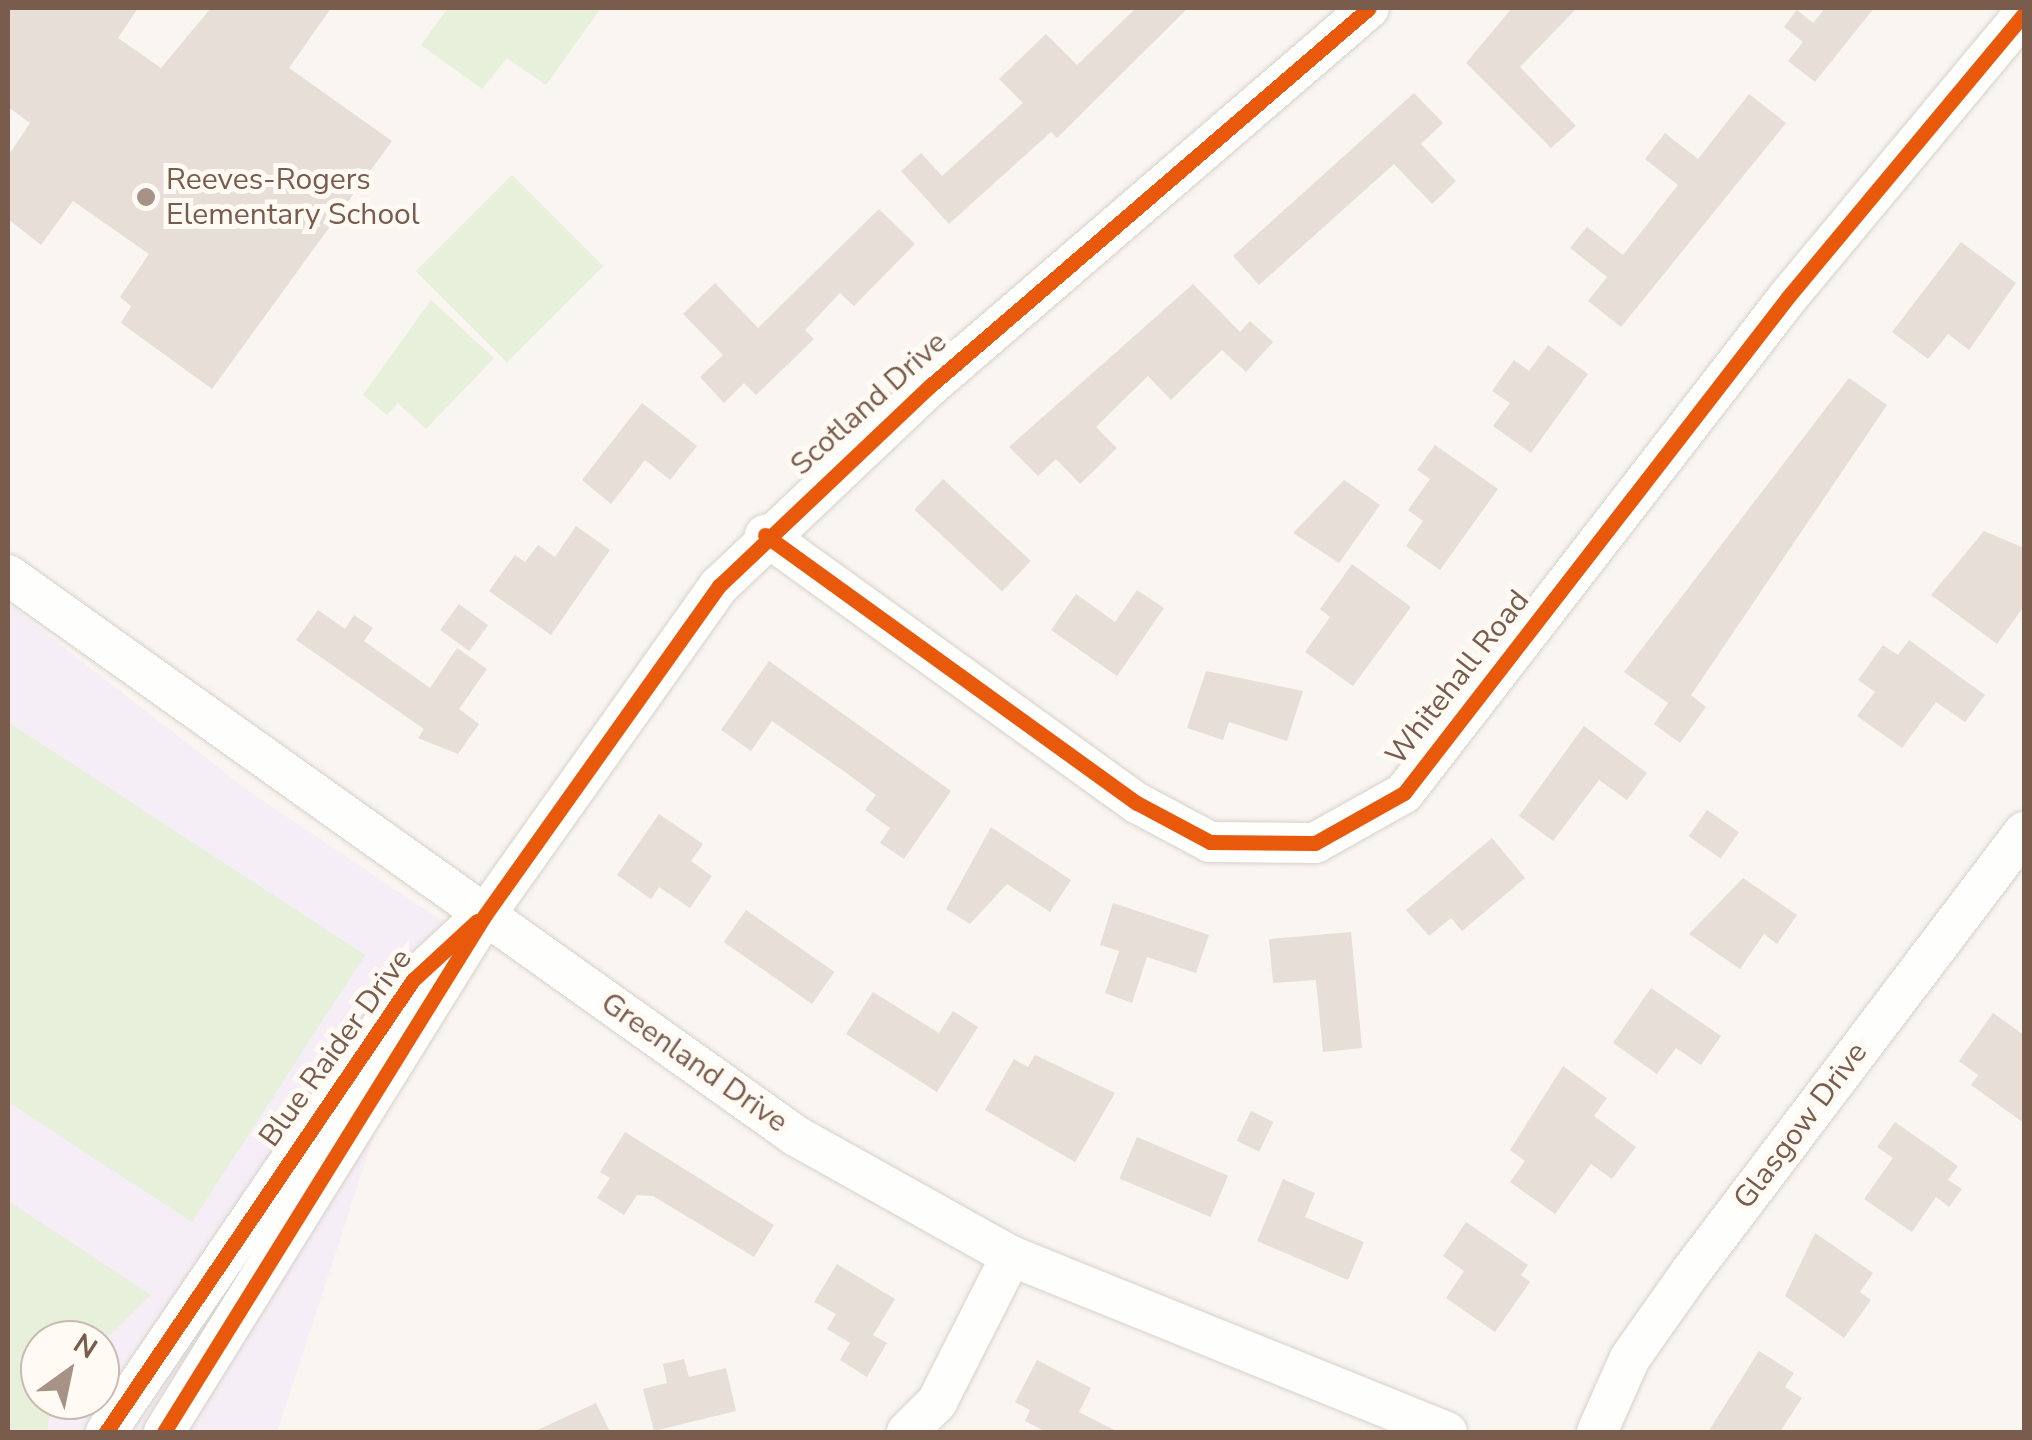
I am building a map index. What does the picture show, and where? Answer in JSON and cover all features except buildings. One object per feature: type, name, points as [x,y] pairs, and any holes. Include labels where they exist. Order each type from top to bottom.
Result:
[{"type":"street","name":"Scotland Drive","points":[[485,915],[719,586],[765,535],[1369,8]]},
{"type":"street","name":"Whitehall Road","points":[[765,535],[1137,803],[1210,842],[1314,843],[1404,793],[1788,297],[2024,14]]},
{"type":"street","name":"Greenland Drive","points":[[8,576],[796,1136],[1012,1256],[1447,1432]]},
{"type":"street","name":"Glasgow Drive","points":[[1597,1432],[1630,1358],[2024,832]]},
{"type":"street","name":"Blue Raider Drive","points":[[106,1432],[413,980],[485,915]]},
{"type":"street","name":"Blue Raider Drive","points":[[164,1432],[485,915]]},
{"type":"street","points":[[906,1432],[937,1402],[1012,1256]]},
{"type":"shaded area","points":[[8,604],[250,792],[444,922],[277,1432],[8,1432]]},
{"type":"green space","points":[[448,8],[601,8],[546,85],[507,58],[482,89],[421,45]]},
{"type":"green space","points":[[512,175],[603,266],[507,362],[416,271]]},
{"type":"green space","points":[[431,300],[494,358],[426,429],[398,403],[387,415],[363,395]]},
{"type":"green space","points":[[8,722],[365,955],[192,1222],[8,1102]]},
{"type":"green space","points":[[8,1201],[151,1295],[120,1325],[120,1320],[20,1320],[20,1420],[49,1420],[47,1432],[8,1432]]},
{"type":"cycle path","points":[[164,1432],[485,915],[719,586],[930,386],[1369,8]]},
{"type":"cycle path","points":[[765,535],[1137,803],[1210,842],[1315,843],[1404,793],[1788,297],[2024,14]]},
{"type":"cycle path","points":[[106,1432],[413,980],[477,921]]},
{"type":"place","name":"Reeves-Rogers Elementary School","points":[[146,197]]}]
